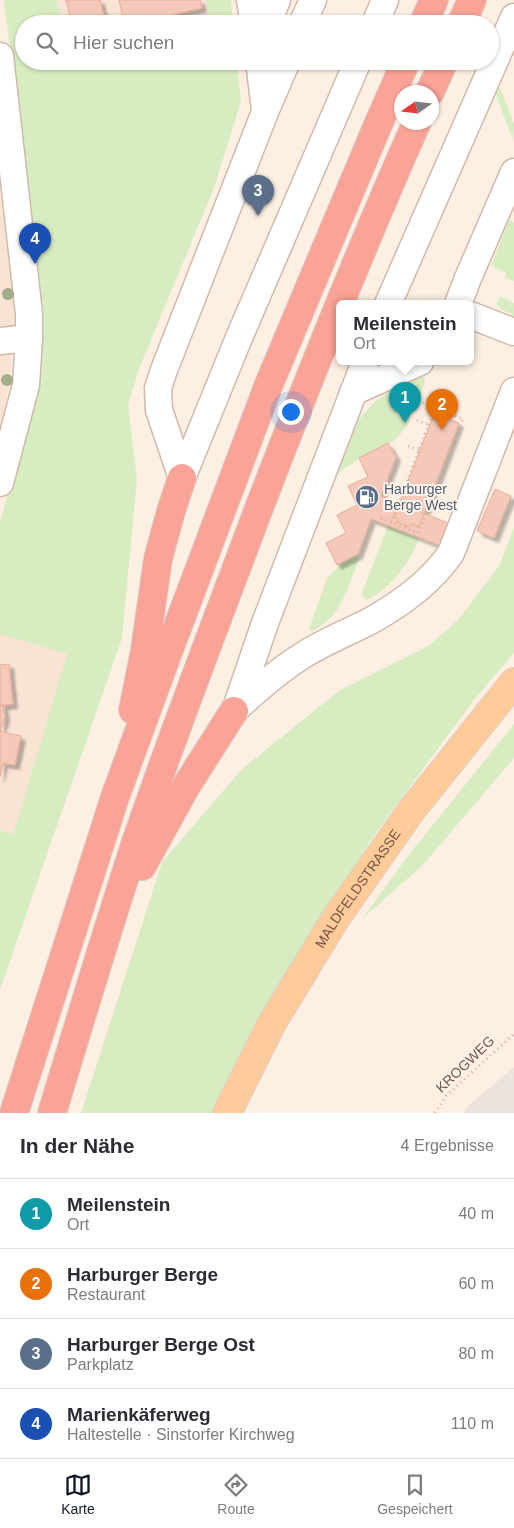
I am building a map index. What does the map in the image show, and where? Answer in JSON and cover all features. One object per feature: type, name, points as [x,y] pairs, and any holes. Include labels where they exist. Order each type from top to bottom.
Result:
[{"type":"highway","points":[[427,15],[434,0]]},
{"type":"highway","points":[[465,15],[472,0]]},
{"type":"highway","points":[[14,1113],[116,797],[167,655],[270,384],[402,70]]},
{"type":"highway","points":[[433,85],[440,70]]},
{"type":"highway","points":[[341,300],[414,130]]},
{"type":"highway","points":[[52,1113],[109,925],[138,838],[218,617],[283,445],[336,313]]},
{"type":"highway","points":[[116,797],[145,650],[158,559],[182,478]]},
{"type":"highway","points":[[109,925],[175,806],[234,711]]},
{"type":"main road","name":"MALDFELDSTRASSE","points":[[227,1113],[272,1023],[336,918],[411,811],[514,682]]},
{"type":"street","points":[[250,0],[252,15]]},
{"type":"street","points":[[271,15],[277,0]]},
{"type":"street","points":[[306,15],[313,0]]},
{"type":"street","points":[[379,15],[385,0]]},
{"type":"street","points":[[499,51],[514,17]]},
{"type":"street","points":[[0,56],[29,314],[26,385],[0,483]]},
{"type":"street","points":[[260,70],[265,112]]},
{"type":"street","points":[[182,478],[159,410],[158,388],[282,70]]},
{"type":"street","points":[[182,478],[245,323],[354,70]]},
{"type":"street","points":[[390,300],[491,70]]},
{"type":"street","points":[[460,300],[514,172]]},
{"type":"street","points":[[474,317],[514,332]]},
{"type":"street","points":[[0,341],[29,338]]},
{"type":"street","points":[[234,711],[264,623],[364,365]]},
{"type":"street","points":[[353,392],[413,365]]},
{"type":"street","points":[[234,711],[278,673],[312,650],[388,609],[409,595],[440,569],[451,553],[514,391]]},
{"type":"path","points":[[381,518],[418,533],[463,419],[423,403]]},
{"type":"path","points":[[391,523],[434,408]]},
{"type":"path","points":[[417,420],[429,425]]},
{"type":"path","points":[[408,446],[419,450]]},
{"type":"path","name":"KROGWEG","points":[[435,1113],[446,1096],[514,1034]]},
{"type":"shaded area","points":[[57,0],[206,0],[209,15],[61,15]]},
{"type":"shaded area","points":[[0,193],[15,304],[9,387],[0,432]]},
{"type":"shaded area","points":[[0,634],[68,654],[13,836],[0,830]]},
{"type":"shaded area","points":[[514,1067],[514,1113],[464,1113],[469,1105]]},
{"type":"green space","points":[[4,0],[57,0],[61,15],[15,15],[15,70],[238,70],[241,102],[214,188],[139,369],[128,405],[137,479],[122,638],[0,990],[0,830],[13,835],[67,654],[0,634],[0,523],[39,376],[42,318]]},
{"type":"green space","points":[[206,0],[231,0],[232,15],[209,15]]},
{"type":"green space","points":[[499,85],[514,124],[513,140],[495,93]]},
{"type":"green space","points":[[509,220],[514,222],[514,281],[505,278],[506,273],[491,266]]},
{"type":"green space","points":[[500,296],[514,303],[514,321],[510,320],[512,314],[500,309],[496,304]]},
{"type":"green space","points":[[421,376],[424,377],[425,382],[407,425],[399,436],[392,442],[357,460],[333,477],[347,441],[363,414],[387,394]]},
{"type":"green space","points":[[388,526],[419,539],[410,557],[392,582],[367,600],[363,597],[362,592]]},
{"type":"green space","points":[[514,527],[514,653],[474,700],[375,834],[295,959],[216,1113],[81,1113],[162,862],[242,769],[340,690],[428,646],[458,620],[499,566]]},
{"type":"green space","points":[[357,555],[359,560],[347,591],[337,610],[322,625],[312,631],[309,629],[327,578],[340,564]]},
{"type":"green space","points":[[514,724],[514,758],[424,864],[362,919],[407,857]]},
{"type":"building","points":[[66,0],[100,0],[104,15],[70,15]]},
{"type":"building","points":[[119,0],[200,0],[202,8],[172,15],[122,15]]},
{"type":"building","points":[[434,414],[459,423],[419,527],[411,524],[410,527],[397,522],[398,519],[394,517]]},
{"type":"building","points":[[388,443],[396,457],[381,496],[453,525],[444,547],[371,519],[358,554],[337,565],[326,543],[346,533],[337,515],[357,505],[348,486],[368,477],[359,458]]},
{"type":"building","points":[[495,489],[511,496],[494,538],[477,531]]},
{"type":"building","points":[[9,664],[13,704],[0,706],[0,665]]},
{"type":"building","points":[[3,705],[5,717],[0,731],[0,706]]},
{"type":"building","points":[[0,731],[21,736],[15,765],[3,763],[0,777]]},
{"type":"place","name":"Harburger Berge Ost","points":[[258,216]]},
{"type":"place","name":"Marienkäferweg","points":[[35,264]]},
{"type":"place","name":"Meilenstein","points":[[405,423]]},
{"type":"place","name":"Harburger Berge","points":[[442,430]]},
{"type":"place","name":"Harburger Berge West","points":[[367,497]]}]
